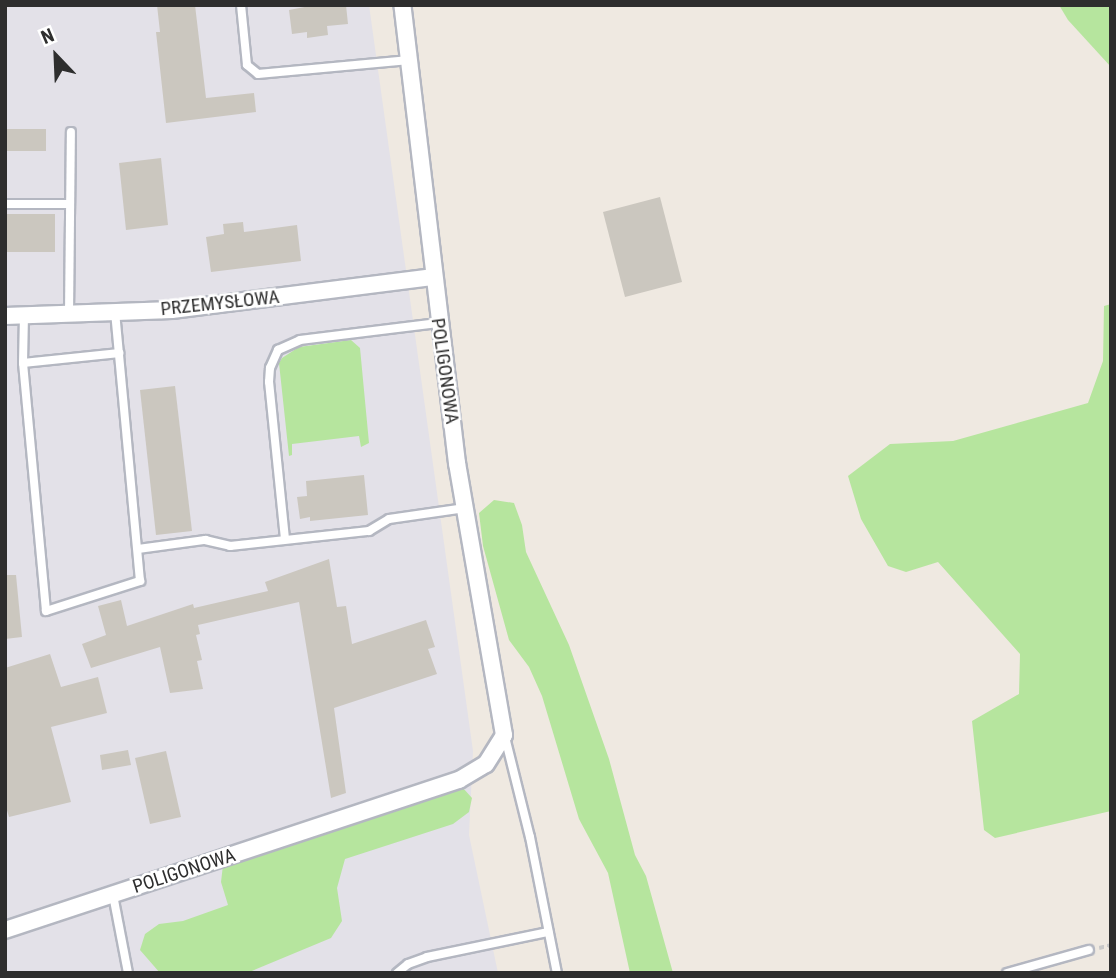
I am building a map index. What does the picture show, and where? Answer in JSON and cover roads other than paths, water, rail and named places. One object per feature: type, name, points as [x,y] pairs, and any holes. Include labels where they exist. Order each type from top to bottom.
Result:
[{"type":"street","name":"POLIGONOWA","points":[[5,930],[459,780],[486,764],[504,735],[465,508],[438,323],[402,5]]},
{"type":"street","name":"PRZEMYSŁOWA","points":[[5,316],[172,310],[434,278]]},
{"type":"lane","points":[[241,5],[247,65],[258,75],[409,60]]},
{"type":"lane","points":[[69,314],[71,132]]},
{"type":"lane","points":[[5,204],[70,204]]},
{"type":"lane","points":[[24,315],[23,363],[46,611],[140,581],[115,313]]},
{"type":"lane","points":[[285,539],[269,382],[270,368],[278,350],[300,340],[438,323]]},
{"type":"lane","points":[[23,363],[119,353]]},
{"type":"lane","points":[[138,550],[205,540],[230,546],[369,531],[388,519],[465,508]]},
{"type":"lane","name":"POLIGONOWA","points":[[504,735],[530,837],[557,973]]},
{"type":"lane","points":[[113,895],[128,973]]},
{"type":"lane","points":[[397,973],[408,964],[427,957],[548,932]]},
{"type":"lane","points":[[1007,973],[1090,950]]}]
